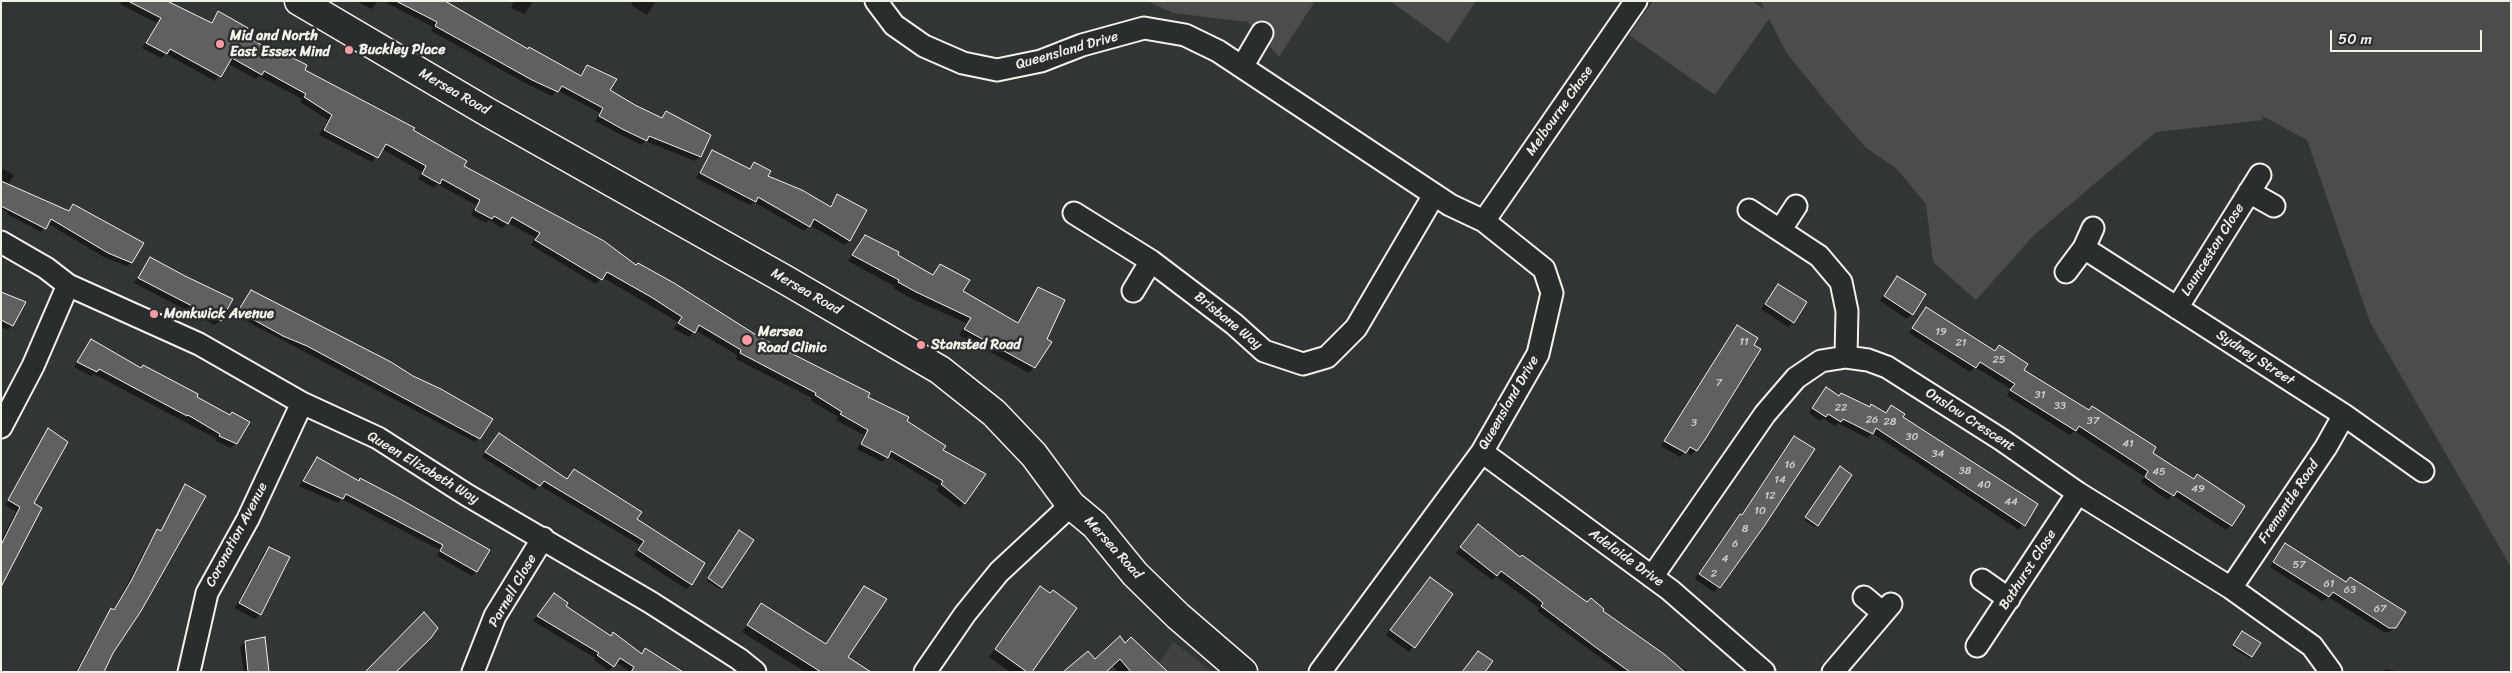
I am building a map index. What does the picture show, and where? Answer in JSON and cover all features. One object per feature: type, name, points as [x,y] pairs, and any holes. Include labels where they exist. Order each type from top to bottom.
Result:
[{"type":"main road","name":"Mersea Road","points":[[299,1],[489,113],[784,279],[940,370],[994,413],[1034,455],[1071,505],[1096,525],[1135,574],[1178,616],[1243,672]]},
{"type":"street","name":"Queensland Drive","points":[[876,1],[894,25],[924,46],[963,63],[997,70],[1041,60],[1082,45],[1144,28],[1185,35],[1218,51],[1450,205],[1484,221],[1544,269],[1552,293],[1538,354],[1482,452],[1320,672]]},
{"type":"street","name":"Melbourne Chase","points":[[1484,221],[1636,1]]},
{"type":"street","points":[[1242,67],[1262,33]]},
{"type":"street","name":"Launceston Close","points":[[2177,308],[2254,183],[2274,206]]},
{"type":"street","name":"Brisbane Way","points":[[1074,213],[1151,261],[1234,324],[1264,350],[1303,364],[1327,357],[1356,328],[1434,195]]},
{"type":"street","points":[[1781,229],[1796,206]]},
{"type":"street","points":[[1749,210],[1781,229],[1819,256],[1841,282],[1847,311],[1846,357]]},
{"type":"street","points":[[2066,272],[2084,248],[2093,228]]},
{"type":"street","name":"Queen Elizabeth Way","points":[[1,242],[46,268],[68,284],[199,344],[302,403],[378,438],[467,496],[543,538],[658,607],[740,659],[755,672]]},
{"type":"street","name":"Sydney Street","points":[[2084,248],[2344,414],[2423,471]]},
{"type":"street","points":[[1133,291],[1151,261]]},
{"type":"street","points":[[1,427],[33,366],[68,284]]},
{"type":"street","name":"Onslow Crescent","points":[[1652,577],[1764,414],[1796,378],[1821,361],[1846,357],[1868,360],[1887,367],[2002,440],[2078,493],[2231,588],[2312,646],[2331,672]]},
{"type":"street","name":"Coronation Avenue","points":[[189,672],[207,593],[248,519],[302,403]]},
{"type":"street","name":"Fremantle Road","points":[[2231,588],[2326,447],[2344,414]]},
{"type":"street","name":"Adelaide Drive","points":[[1482,452],[1670,590],[1764,672]]},
{"type":"street","name":"Bathurst Close","points":[[1978,646],[2078,493]]},
{"type":"street","points":[[924,672],[965,614],[999,572],[1071,505]]},
{"type":"street","name":"Parnell Close","points":[[473,672],[495,616],[543,538]]},
{"type":"street","points":[[1982,580],[2009,599]]},
{"type":"street","points":[[1832,672],[1887,608],[1864,597]]},
{"type":"shaded area","points":[[1147,1],[1315,1],[1279,57],[1248,22],[1173,13]]},
{"type":"shaded area","points":[[1390,1],[1476,1],[1448,43]]},
{"type":"shaded area","points":[[1653,1],[1752,1],[1764,9],[1761,1],[2511,1],[2511,567],[2370,322],[2307,140],[2262,116],[2263,120],[2156,132],[2034,235],[1976,300],[1933,262],[1926,204],[1897,169],[1865,147],[1822,97],[1786,52],[1769,19],[1715,95],[1629,35]]},
{"type":"shaded area","points":[[1174,642],[1212,672],[1152,672]]},
{"type":"building","points":[[128,1],[167,1],[212,23],[218,11],[248,28],[244,35],[279,55],[281,52],[307,65],[305,70],[415,128],[413,130],[467,161],[464,166],[604,241],[636,265],[638,263],[674,283],[761,338],[870,393],[868,397],[909,417],[907,421],[946,446],[943,450],[986,474],[965,504],[941,484],[943,481],[891,451],[888,458],[861,444],[868,430],[840,414],[842,412],[815,395],[816,393],[740,353],[741,350],[699,325],[695,333],[678,323],[682,317],[607,272],[602,280],[535,240],[540,233],[512,217],[508,224],[494,216],[492,219],[475,210],[480,200],[442,179],[440,184],[422,174],[426,166],[386,144],[378,158],[324,130],[332,115],[304,97],[306,94],[264,71],[262,75],[232,58],[221,77],[170,49],[167,54],[146,43],[161,18]]},
{"type":"building","points":[[396,1],[445,1],[528,49],[529,47],[581,76],[587,65],[617,79],[610,90],[635,105],[662,118],[666,111],[711,135],[701,157],[649,136],[647,141],[622,129],[599,116],[603,108],[562,86],[558,92],[532,80],[435,26],[437,22]]},
{"type":"building","points":[[712,150],[750,169],[754,162],[771,171],[768,176],[802,190],[831,207],[837,194],[867,210],[850,241],[814,219],[810,227],[758,197],[756,202],[700,173]]},
{"type":"building","points":[[1,181],[69,211],[73,204],[144,243],[132,263],[108,253],[51,219],[46,229],[1,206]]},
{"type":"building","points":[[865,235],[899,252],[898,255],[933,275],[940,264],[970,280],[963,291],[1018,323],[1038,287],[1065,300],[1047,339],[1052,342],[1035,368],[964,329],[971,318],[916,292],[898,282],[899,280],[852,255]]},
{"type":"building","points":[[150,257],[233,299],[221,321],[138,278]]},
{"type":"building","points":[[1897,276],[1926,294],[1913,315],[1884,296]]},
{"type":"building","points":[[1778,284],[1807,302],[1794,323],[1765,304]]},
{"type":"building","points":[[251,290],[391,362],[493,419],[480,439],[307,346],[283,336],[238,311]]},
{"type":"building","points":[[1,292],[26,302],[13,326],[1,320]]},
{"type":"building","points":[[1926,307],[1995,351],[1999,345],[2028,364],[2024,370],[2089,410],[2092,406],[2156,447],[2153,453],[2194,479],[2197,474],[2245,506],[2232,526],[2177,491],[2174,496],[2159,487],[2145,477],[2148,471],[2079,426],[2076,431],[2010,390],[2015,384],[1980,362],[1976,368],[1912,328]]},
{"type":"building","points":[[1737,325],[1758,338],[1754,345],[1761,349],[1697,451],[1690,447],[1686,453],[1664,441]]},
{"type":"building","points":[[91,339],[141,368],[143,365],[198,394],[197,397],[230,415],[232,412],[250,422],[237,444],[219,436],[220,434],[188,415],[99,369],[97,372],[77,362]]},
{"type":"building","points":[[1826,387],[1839,396],[1841,393],[1870,407],[1871,404],[1886,413],[1891,405],[1905,414],[1903,417],[2038,504],[2025,526],[1876,428],[1873,434],[1843,419],[1841,422],[1828,414],[1826,417],[1812,408]]},
{"type":"building","points":[[48,428],[68,442],[34,503],[42,508],[1,587],[1,545],[20,507],[8,500]]},
{"type":"building","points":[[499,433],[567,479],[574,469],[642,512],[637,519],[705,563],[692,585],[638,550],[644,541],[544,481],[540,486],[485,452]]},
{"type":"building","points":[[1794,436],[1815,449],[1765,525],[1720,588],[1699,574],[1740,514],[1742,515]]},
{"type":"building","points":[[317,457],[359,481],[360,478],[400,499],[490,550],[477,572],[440,551],[443,545],[346,494],[343,499],[303,481]]},
{"type":"building","points":[[1840,466],[1852,475],[1818,526],[1805,517]]},
{"type":"building","points":[[185,484],[206,496],[141,611],[113,653],[104,672],[77,672],[111,608],[114,610],[131,581],[157,529],[161,531]]},
{"type":"building","points":[[1478,524],[1520,557],[1522,555],[1587,602],[1591,598],[1604,609],[1603,611],[1664,654],[1685,672],[1630,672],[1541,606],[1543,603],[1501,571],[1497,576],[1460,547]]},
{"type":"building","points":[[739,530],[754,540],[722,588],[708,578]]},
{"type":"building","points":[[2285,543],[2346,582],[2350,577],[2406,612],[2396,628],[2389,628],[2333,592],[2329,597],[2273,562]]},
{"type":"building","points":[[269,547],[290,557],[261,615],[239,603]]},
{"type":"building","points":[[1430,577],[1453,594],[1415,648],[1390,630]]},
{"type":"building","points":[[864,586],[887,599],[848,657],[871,672],[821,672],[747,625],[761,603],[826,644]]},
{"type":"building","points":[[1040,586],[1050,593],[1053,590],[1077,608],[1032,672],[1027,672],[995,649]]},
{"type":"building","points":[[554,593],[568,603],[566,606],[611,636],[613,632],[642,654],[645,648],[683,672],[631,672],[634,667],[620,658],[614,667],[597,655],[599,653],[537,616]]},
{"type":"building","points":[[424,612],[438,628],[431,638],[396,672],[365,672]]},
{"type":"building","points":[[2242,631],[2261,643],[2252,657],[2233,645]]},
{"type":"building","points":[[1120,636],[1125,643],[1131,637],[1168,672],[1131,672],[1120,659],[1106,672],[1063,672],[1088,651],[1095,659]]},
{"type":"building","points":[[265,637],[269,672],[248,672],[245,641]]},
{"type":"building","points":[[1478,651],[1493,661],[1485,672],[1462,672]]},
{"type":"place","name":"Mid and North East Essex Mind","points":[[220,44]]},
{"type":"place","name":"Buckley Place","points":[[349,50]]},
{"type":"place","name":"Monkwick Avenue","points":[[154,314]]},
{"type":"place","name":"Mersea Road Clinic","points":[[747,340]]},
{"type":"place","name":"Stansted Road","points":[[921,345]]}]
